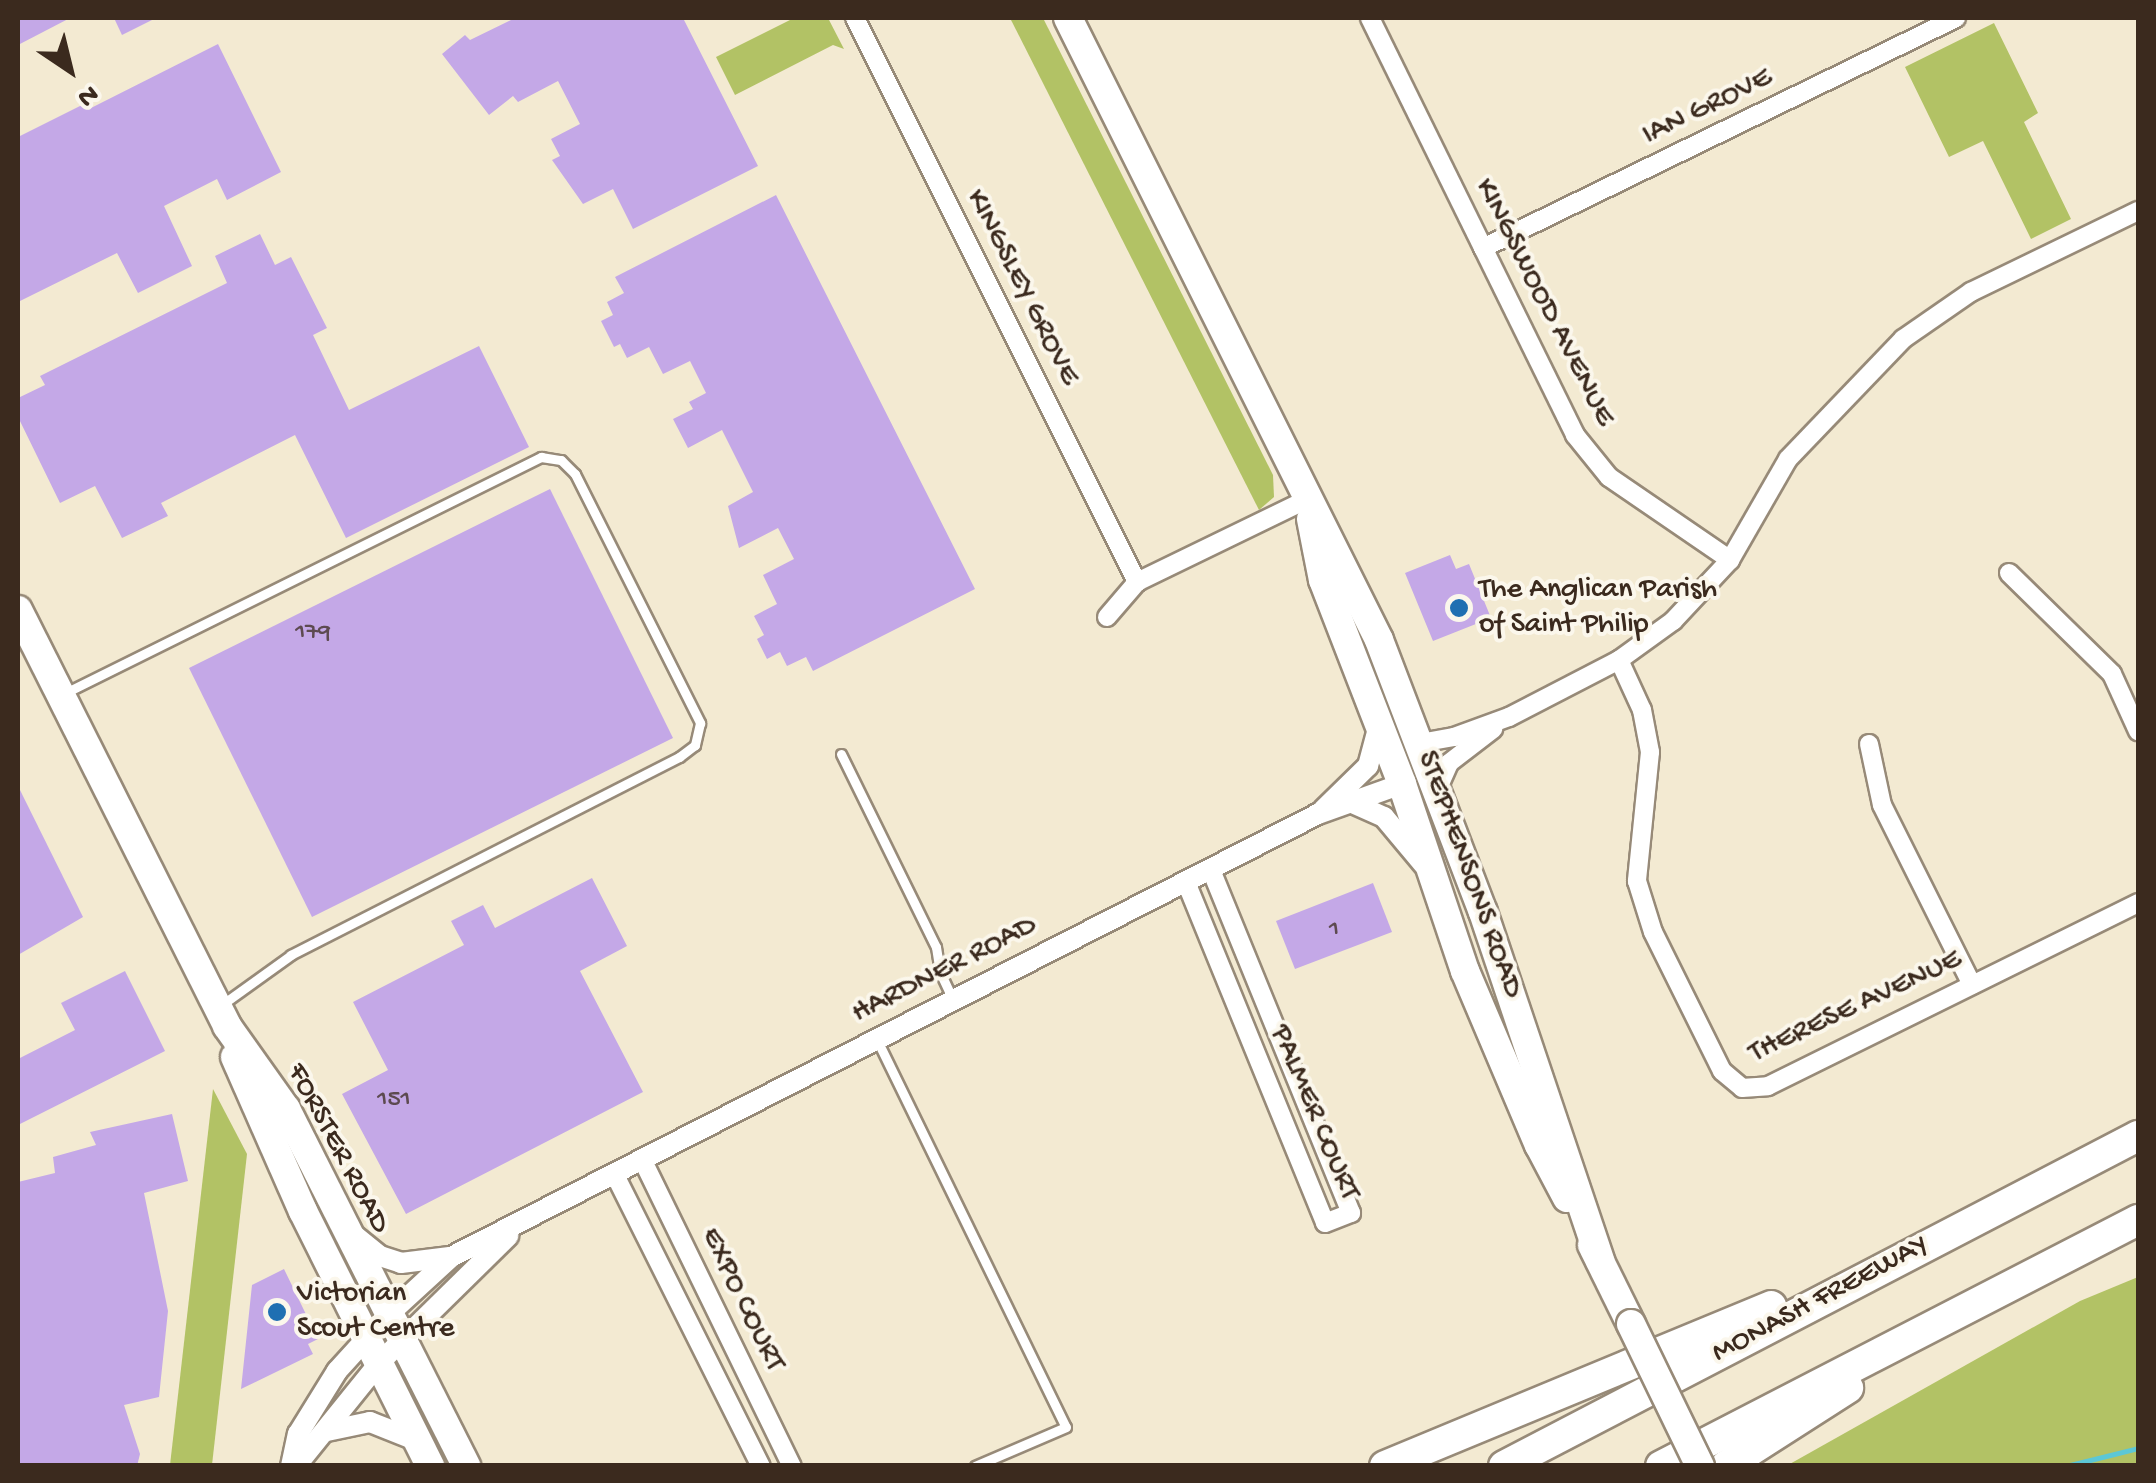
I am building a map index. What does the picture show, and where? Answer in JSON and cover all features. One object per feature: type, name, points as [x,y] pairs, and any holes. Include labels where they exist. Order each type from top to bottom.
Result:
[{"type":"highway","name":"MONASH FREEWAY","points":[[1504,1466],[2138,1136]]},
{"type":"highway","points":[[1660,1466],[2138,1220]]},
{"type":"highway","points":[[1385,1466],[1967,1223]]},
{"type":"highway","points":[[1726,1466],[2024,1278]]},
{"type":"main road","name":"STEPHENSONS ROAD","points":[[1068,18],[1308,499],[1355,584],[1438,788],[1558,1126],[1600,1260]]},
{"type":"main road","name":"STEPHENSONS ROAD","points":[[1308,499],[1323,580],[1402,784],[1466,971],[1539,1145],[1700,1466]]},
{"type":"main road","name":"FORSTER ROAD","points":[[18,610],[222,1017],[242,1074],[424,1453]]},
{"type":"main road","points":[[1402,784],[1420,742]]},
{"type":"main road","name":"FORSTER ROAD","points":[[222,1017],[286,1110],[466,1466]]},
{"type":"street","name":"KINGSLEY GROVE","points":[[855,18],[1137,582]]},
{"type":"street","name":"IAN GROVE","points":[[1483,248],[1956,18]]},
{"type":"street","name":"KINGSWOOD AVENUE","points":[[1376,19],[1575,436],[1609,477],[1730,560]]},
{"type":"street","points":[[1420,742],[1454,737],[1509,716],[1619,660],[1673,620],[1730,560],[1788,459],[1903,339],[1971,292],[2138,211]]},
{"type":"street","points":[[1107,617],[1137,582],[1308,499]]},
{"type":"street","points":[[2009,573],[2112,674],[2138,732]]},
{"type":"street","name":"THERESE AVENUE","points":[[1619,660],[1642,710],[1650,752],[1636,881],[1653,932],[1722,1071],[1742,1088],[1768,1086],[2138,903]]},
{"type":"street","points":[[1438,788],[1449,763],[1509,716]]},
{"type":"street","points":[[1318,814],[1368,766],[1379,725]]},
{"type":"street","points":[[1869,744],[1882,805],[1972,985]]},
{"type":"street","name":"HARDNER ROAD","points":[[373,1350],[388,1315],[452,1257],[1318,814],[1356,804],[1402,784]]},
{"type":"street","points":[[1356,804],[1384,818],[1432,875]]},
{"type":"street","name":"PALMER COURT","points":[[1186,882],[1325,1222],[1351,1213],[1211,870]]},
{"type":"street","points":[[1271,1085],[1297,1075]]},
{"type":"street","name":"EXPO COURT","points":[[642,1158],[792,1466]]},
{"type":"street","name":"EXPO COURT","points":[[614,1173],[761,1466]]},
{"type":"street","name":"HARDNER ROAD","points":[[373,1350],[403,1340],[520,1225]]},
{"type":"street","points":[[344,1228],[380,1256],[401,1262],[452,1257]]},
{"type":"street","points":[[698,1339],[722,1328]]},
{"type":"street","points":[[294,1466],[327,1431],[373,1350]]},
{"type":"street","points":[[294,1466],[298,1434],[320,1395],[373,1350]]},
{"type":"street","points":[[327,1431],[370,1422],[424,1453]]},
{"type":"lane","points":[[60,695],[542,457],[569,466],[584,491],[700,723],[695,744],[680,757],[291,955],[222,1017]]},
{"type":"lane","points":[[841,754],[936,947],[940,972],[953,1000]]},
{"type":"lane","points":[[877,1039],[1066,1427],[975,1466]]},
{"type":"green space","points":[[794,18],[828,18],[844,49],[833,45],[735,95],[716,57]]},
{"type":"green space","points":[[1010,18],[1043,18],[1273,475],[1274,497],[1259,510]]},
{"type":"green space","points":[[1994,23],[2038,113],[2024,122],[2071,219],[2031,239],[1983,141],[1949,157],[1905,67]]},
{"type":"green space","points":[[213,1089],[247,1154],[212,1465],[170,1465]]},
{"type":"green space","points":[[2138,1277],[2138,1465],[1788,1465],[2080,1301]]},
{"type":"building","points":[[18,18],[70,18],[18,45]]},
{"type":"building","points":[[114,18],[156,18],[122,35]]},
{"type":"building","points":[[515,18],[683,18],[758,166],[633,229],[613,189],[583,204],[552,160],[560,156],[551,139],[580,124],[558,81],[518,102],[513,96],[489,115],[442,54],[465,35],[470,40]]},
{"type":"building","points":[[218,44],[281,172],[227,200],[217,179],[164,206],[192,266],[138,293],[117,253],[18,302],[18,137],[88,102],[91,108]]},
{"type":"building","points":[[776,195],[975,589],[813,671],[806,657],[787,666],[780,652],[767,659],[757,639],[764,635],[754,616],[777,604],[763,575],[794,559],[778,528],[739,548],[728,506],[753,492],[722,430],[688,448],[673,419],[693,409],[689,402],[706,393],[690,361],[663,374],[649,347],[627,358],[620,344],[614,347],[601,321],[613,315],[607,302],[624,293],[615,277]]},
{"type":"building","points":[[260,234],[275,265],[291,257],[327,328],[313,335],[349,410],[479,346],[529,447],[346,538],[295,435],[161,503],[168,516],[122,538],[95,486],[60,503],[18,417],[18,398],[45,385],[40,376],[227,283],[215,256]]},
{"type":"building","points":[[550,489],[673,738],[312,917],[189,668]]},
{"type":"building","points":[[1450,555],[1456,569],[1469,564],[1491,618],[1433,641],[1405,573]]},
{"type":"building","points":[[18,786],[83,917],[18,955]]},
{"type":"building","points":[[592,878],[627,946],[580,971],[643,1092],[406,1214],[342,1094],[388,1070],[353,1002],[464,945],[451,921],[483,905],[495,928]]},
{"type":"building","points":[[1373,883],[1392,932],[1295,969],[1276,921]]},
{"type":"building","points":[[125,971],[165,1051],[18,1125],[18,1059],[75,1030],[61,1003]]},
{"type":"building","points":[[172,1114],[188,1181],[144,1193],[168,1311],[159,1397],[124,1405],[140,1454],[137,1466],[18,1466],[18,1182],[55,1173],[53,1157],[96,1145],[90,1132]]},
{"type":"building","name":"Victorian Scout Centre","points":[[284,1269],[318,1339],[308,1344],[313,1354],[241,1389],[252,1285]]},
{"type":"waterway","points":[[2066,1466],[2138,1448]]},
{"type":"place","name":"The Anglican Parish of Saint Philip","points":[[1459,608]]},
{"type":"place","name":"Victorian Scout Centre","points":[[277,1312]]}]
